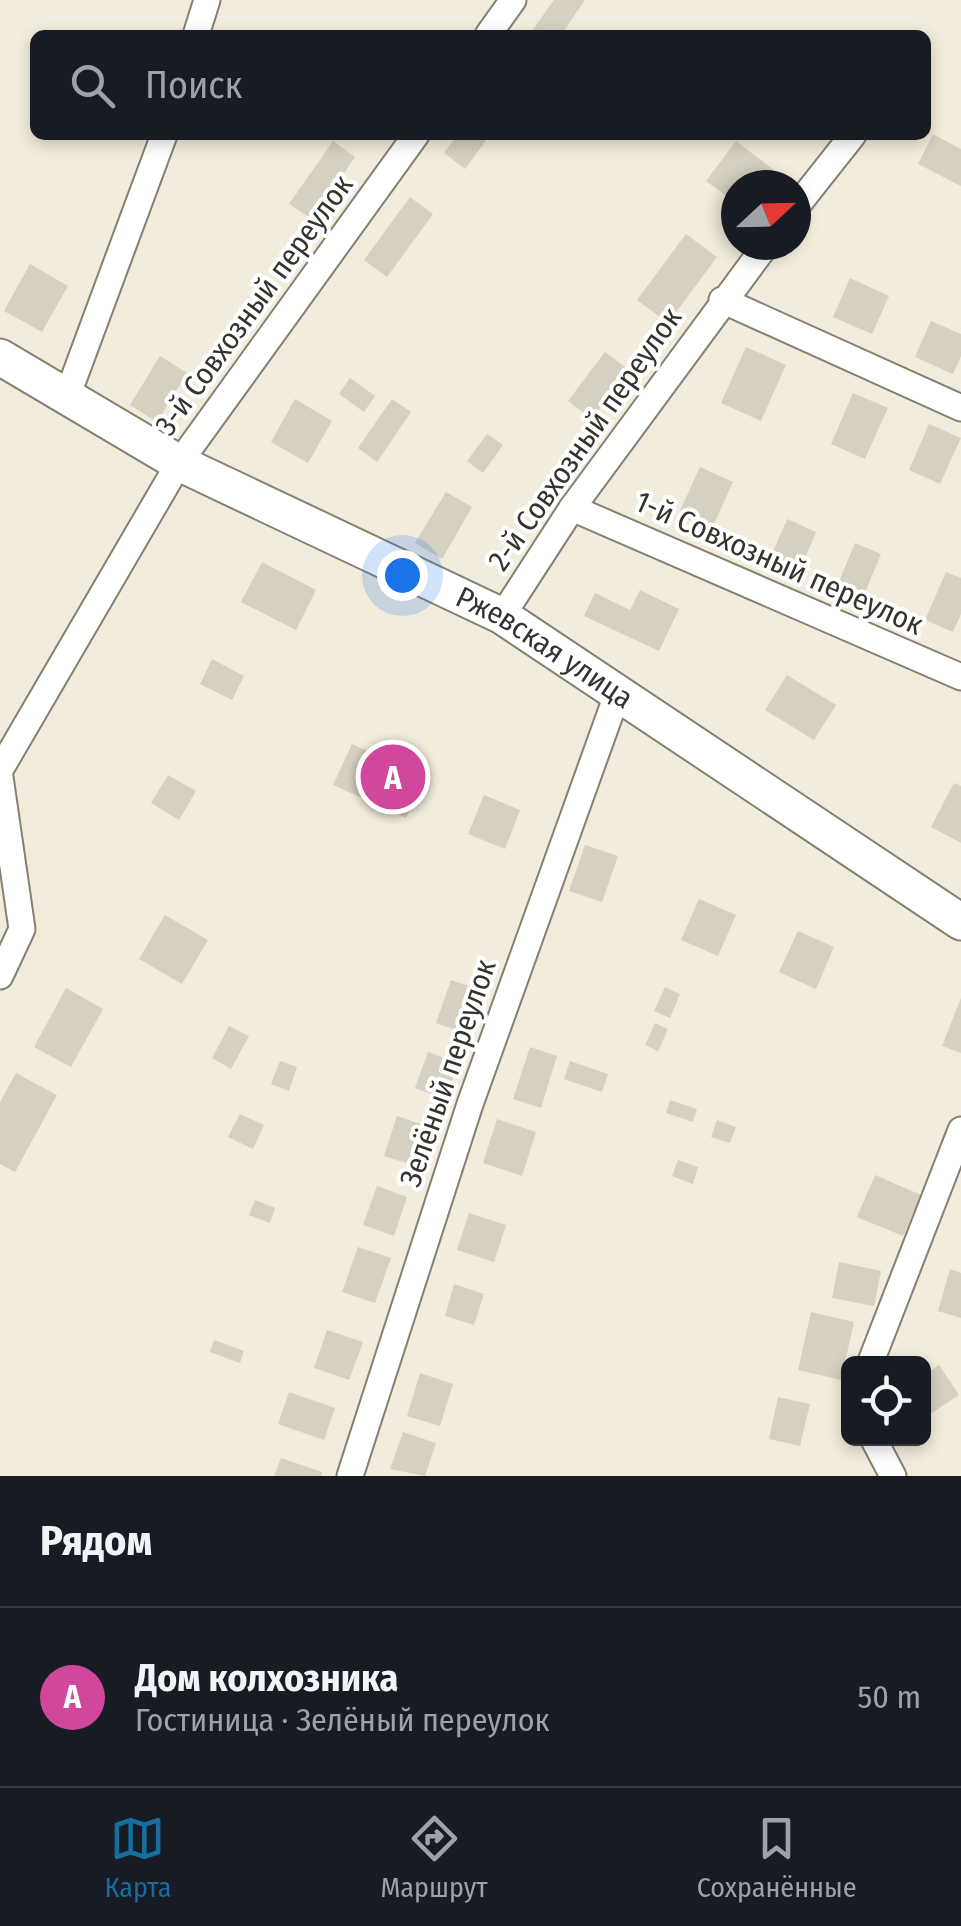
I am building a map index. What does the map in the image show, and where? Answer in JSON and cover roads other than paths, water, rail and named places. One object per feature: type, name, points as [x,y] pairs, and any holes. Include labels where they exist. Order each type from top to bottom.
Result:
[{"type":"main road","name":"Ржевская улица","points":[[0,357],[68,394],[179,464],[502,616],[961,922]]},
{"type":"street","points":[[198,30],[208,0]]},
{"type":"street","points":[[492,30],[513,0]]},
{"type":"street","points":[[68,394],[162,140]]},
{"type":"street","name":"3-й Совхозный переулок","points":[[0,774],[179,464],[412,140]]},
{"type":"street","points":[[811,187],[849,140]]},
{"type":"street","name":"2-й Совхозный переулок","points":[[502,616],[572,508],[754,260]]},
{"type":"street","name":"2-й Совхозный переулок","points":[[722,300],[961,408]]},
{"type":"street","name":"1-й Совхозный переулок","points":[[572,508],[961,677]]},
{"type":"street","name":"Зелёный переулок","points":[[350,1476],[470,1104],[617,695]]},
{"type":"street","points":[[0,774],[22,929],[0,976]]},
{"type":"street","points":[[873,1356],[961,1130]]},
{"type":"street","points":[[877,1446],[893,1476]]},
{"type":"place","name":"Дом колхозника","points":[[393,777]]}]
